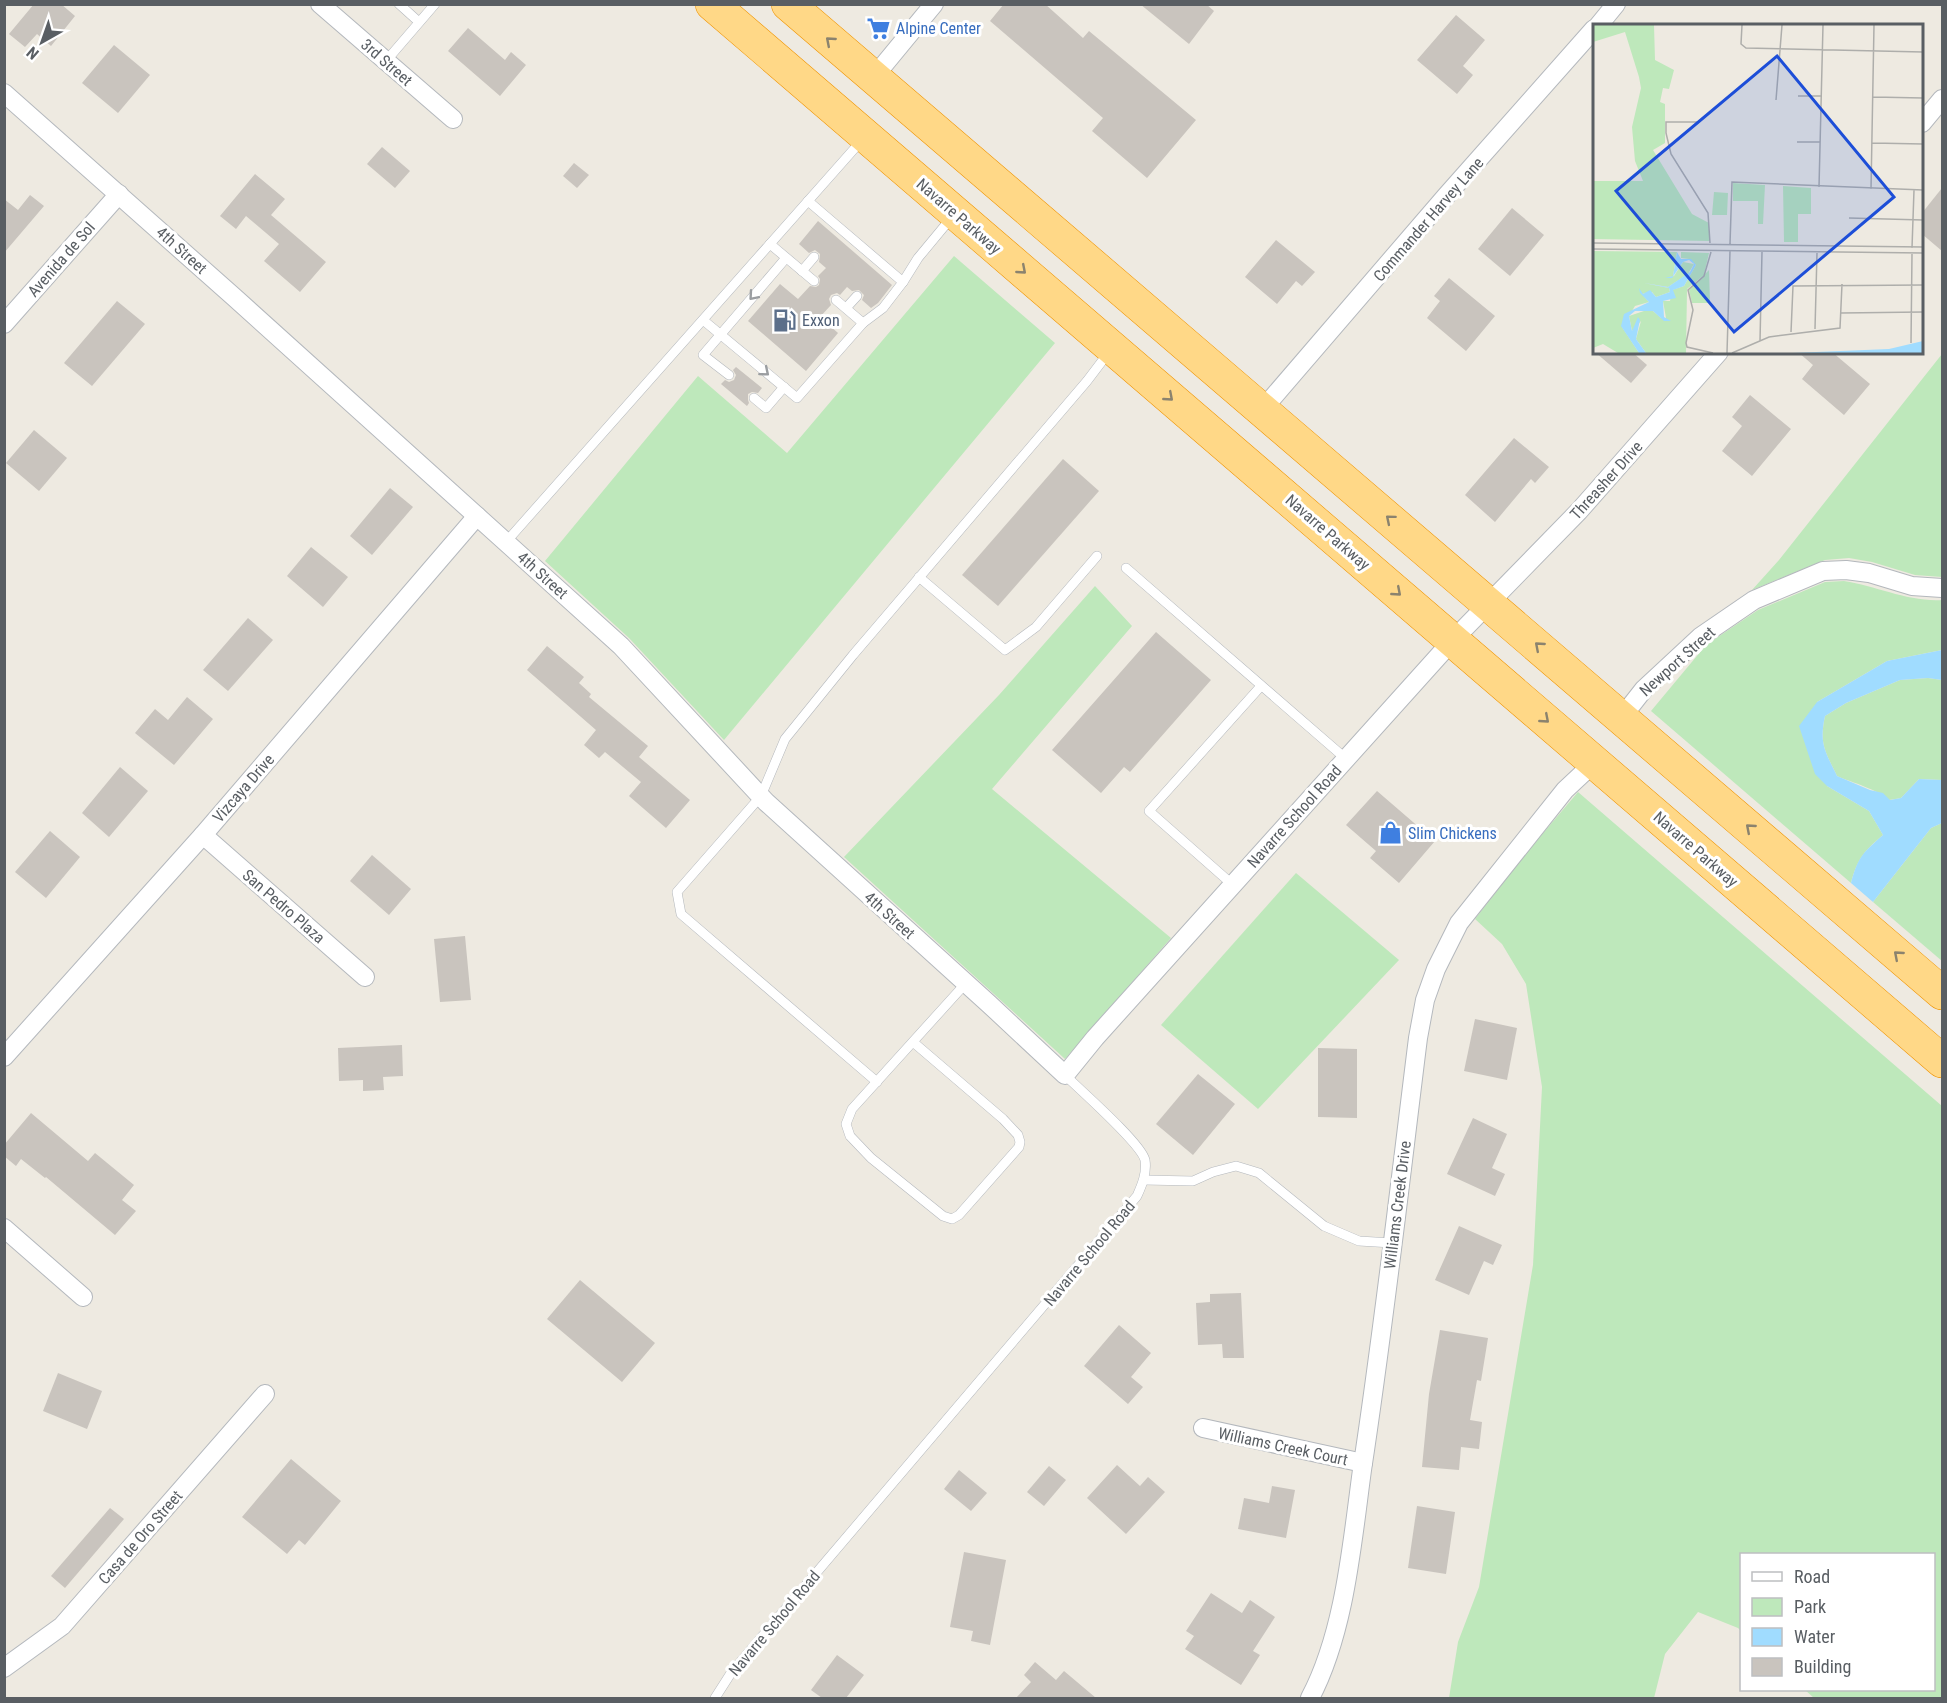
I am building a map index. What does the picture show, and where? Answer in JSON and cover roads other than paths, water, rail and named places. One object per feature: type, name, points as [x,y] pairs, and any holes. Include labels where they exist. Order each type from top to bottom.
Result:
[{"type":"highway","name":"Navarre Parkway","points":[[712,4],[1942,1061]]},
{"type":"highway","points":[[735,4],[831,84],[852,86],[873,78]]},
{"type":"highway","points":[[788,4],[1942,993]]},
{"type":"highway","points":[[866,136],[883,126],[900,129],[919,139],[1104,296],[1141,307]]},
{"type":"street","name":"3rd Street","points":[[320,4],[453,119]]},
{"type":"street","points":[[1600,24],[1616,4]]},
{"type":"street","points":[[873,78],[929,6]]},
{"type":"street","name":"Commander Harvey Lane","points":[[1263,410],[1446,196],[1593,30]]},
{"type":"street","name":"4th Street","points":[[4,93],[621,646],[761,796],[1065,1075]]},
{"type":"street","points":[[1923,122],[1942,99]]},
{"type":"street","name":"Avenida de Sol","points":[[4,324],[118,194]]},
{"type":"street","name":"Threasher Drive","points":[[1488,602],[1579,511],[1717,354]]},
{"type":"street","name":"Vizcaya Drive","points":[[4,1057],[203,835],[477,516]]},
{"type":"street","name":"Newport Street","points":[[1622,717],[1644,689],[1700,637],[1754,600],[1824,571],[1846,570],[1869,573],[1912,586],[1942,588]]},
{"type":"street","name":"Navarre School Road","points":[[1065,1075],[1095,1038],[1345,758],[1488,602]]},
{"type":"street","name":"Williams Creek Drive","points":[[1311,1698],[1335,1634],[1364,1463],[1418,1038],[1425,1000],[1436,969],[1459,923],[1565,790],[1595,762]]},
{"type":"street","name":"San Pedro Plaza","points":[[203,835],[365,977]]},
{"type":"street","points":[[4,1228],[83,1298]]},
{"type":"street","name":"Casa de Oro Street","points":[[4,1668],[62,1626],[265,1394]]},
{"type":"street","name":"Williams Creek Court","points":[[1203,1428],[1364,1463]]},
{"type":"lane","points":[[399,4],[419,22]]},
{"type":"lane","points":[[386,61],[435,4]]},
{"type":"lane","points":[[506,542],[866,136]]},
{"type":"lane","points":[[808,201],[837,231],[880,269],[903,282]]},
{"type":"lane","points":[[703,320],[797,398],[863,323],[883,308],[918,258],[955,213]]},
{"type":"lane","points":[[770,244],[814,281]]},
{"type":"lane","points":[[802,271],[814,257]]},
{"type":"lane","points":[[729,375],[703,355],[786,258]]},
{"type":"lane","points":[[846,308],[857,296]]},
{"type":"lane","points":[[836,300],[863,323]]},
{"type":"lane","points":[[877,1082],[681,914],[677,892],[761,796],[785,739],[919,577],[1088,381],[1112,347]]},
{"type":"lane","points":[[754,398],[766,408],[783,387]]},
{"type":"lane","points":[[919,577],[1005,650],[1036,627],[1097,556]]},
{"type":"lane","points":[[1126,568],[1345,758]]},
{"type":"lane","points":[[1233,885],[1149,811],[1261,686]]},
{"type":"lane","points":[[913,1042],[1003,1119],[1018,1135],[1020,1142],[1019,1147],[959,1215],[952,1219],[943,1216],[872,1158],[850,1136],[846,1124],[852,1109],[966,983]]},
{"type":"lane","points":[[1065,1075],[1130,1139],[1145,1159],[1144,1180],[1193,1181],[1213,1172],[1236,1166],[1259,1173],[1324,1226],[1359,1241],[1392,1243]]},
{"type":"lane","name":"Navarre School Road","points":[[716,1696],[731,1673],[1137,1196],[1144,1180]]},
{"type":"water","points":[[1942,650],[1942,680],[1928,678],[1900,680],[1846,703],[1825,716],[1824,747],[1837,776],[1883,793],[1890,800],[1901,798],[1919,779],[1942,780],[1942,823],[1931,828],[1873,902],[1851,883],[1862,855],[1883,835],[1869,811],[1827,786],[1815,774],[1799,726],[1817,702],[1887,661]]},
{"type":"place","name":"Alpine Center","points":[[878,28]]},
{"type":"place","name":"Exxon","points":[[784,320]]},
{"type":"place","name":"Slim Chickens","points":[[1390,833]]}]
